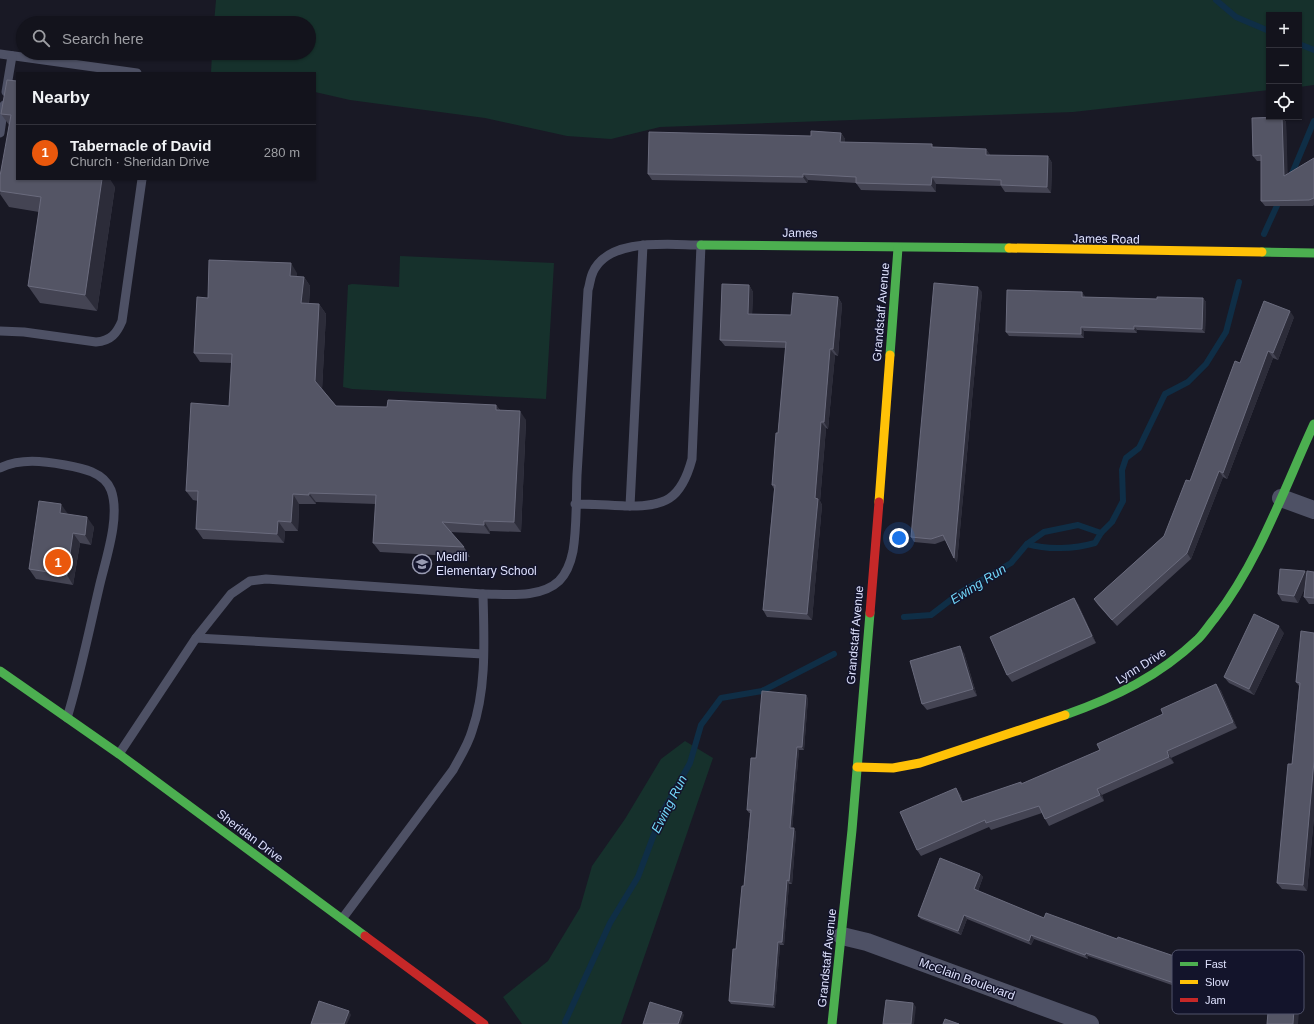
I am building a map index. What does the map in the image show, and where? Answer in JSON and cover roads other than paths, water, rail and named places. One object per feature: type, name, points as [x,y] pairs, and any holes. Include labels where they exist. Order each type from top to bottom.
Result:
[{"type":"street","name":"James","points":[[701,245],[726,244],[898,248]]},
{"type":"street","name":"James Road","points":[[898,248],[1314,253]]},
{"type":"street","name":"Grandstaff Avenue","points":[[832,1024],[842,936],[857,767],[898,248]]},
{"type":"street","name":"Lynn Drive","points":[[857,767],[893,768],[959,751],[1096,704],[1124,692],[1148,678],[1172,661],[1193,643],[1213,621],[1230,598],[1258,547],[1314,424]]},
{"type":"street","points":[[1281,498],[1314,510]]},
{"type":"street","name":"Sheridan Drive","points":[[0,671],[119,754],[484,1024]]},
{"type":"street","name":"McClain Boulevard","points":[[842,936],[867,942],[1090,1024]]},
{"type":"lane","points":[[0,54],[16,57]]},
{"type":"lane","points":[[0,133],[12,56]]},
{"type":"lane","points":[[41,60],[130,72]]},
{"type":"lane","points":[[0,331],[24,332],[96,342],[105,341],[115,335],[122,321],[142,180]]},
{"type":"lane","points":[[630,506],[642,245]]},
{"type":"lane","points":[[119,754],[196,638],[231,594],[250,581],[266,579],[483,594],[531,593],[551,587],[560,580],[568,567],[573,552],[588,290],[593,272],[601,260],[616,251],[642,245],[701,245],[692,451],[688,474],[678,490],[669,499],[660,504],[647,507],[576,504]]},
{"type":"lane","points":[[0,468],[7,464],[29,461],[54,463],[82,468],[96,474],[106,481],[111,490],[114,503],[111,540],[67,718]]},
{"type":"lane","points":[[342,919],[453,770],[472,732],[480,700],[483,654],[483,594]]},
{"type":"lane","points":[[196,638],[483,654]]},
{"type":"waterway","name":"Ewing Run","points":[[1216,0],[1236,17],[1266,30]]},
{"type":"waterway","name":"Ewing Run","points":[[1302,45],[1314,50]]},
{"type":"waterway","name":"Ewing Run","points":[[1291,176],[1314,121]]},
{"type":"waterway","name":"Ewing Run","points":[[1264,234],[1280,199]]},
{"type":"waterway","name":"Ewing Run","points":[[904,617],[931,615],[961,592],[1011,563],[1027,544],[1044,532],[1078,525],[1101,533],[1112,522],[1123,501],[1122,470],[1126,458],[1139,448],[1165,394],[1188,382],[1206,364],[1226,332],[1239,282]]},
{"type":"waterway","points":[[1027,544],[1052,548],[1078,547],[1095,543],[1101,533]]},
{"type":"waterway","name":"Ewing Run","points":[[565,1022],[610,923],[638,877],[662,813],[690,763],[701,725],[721,698],[762,691],[834,654]]},
{"type":"place","name":"Tabernacle of David","points":[[58,562]]},
{"type":"place","name":"Medill Elementary School","points":[[422,564]]}]
